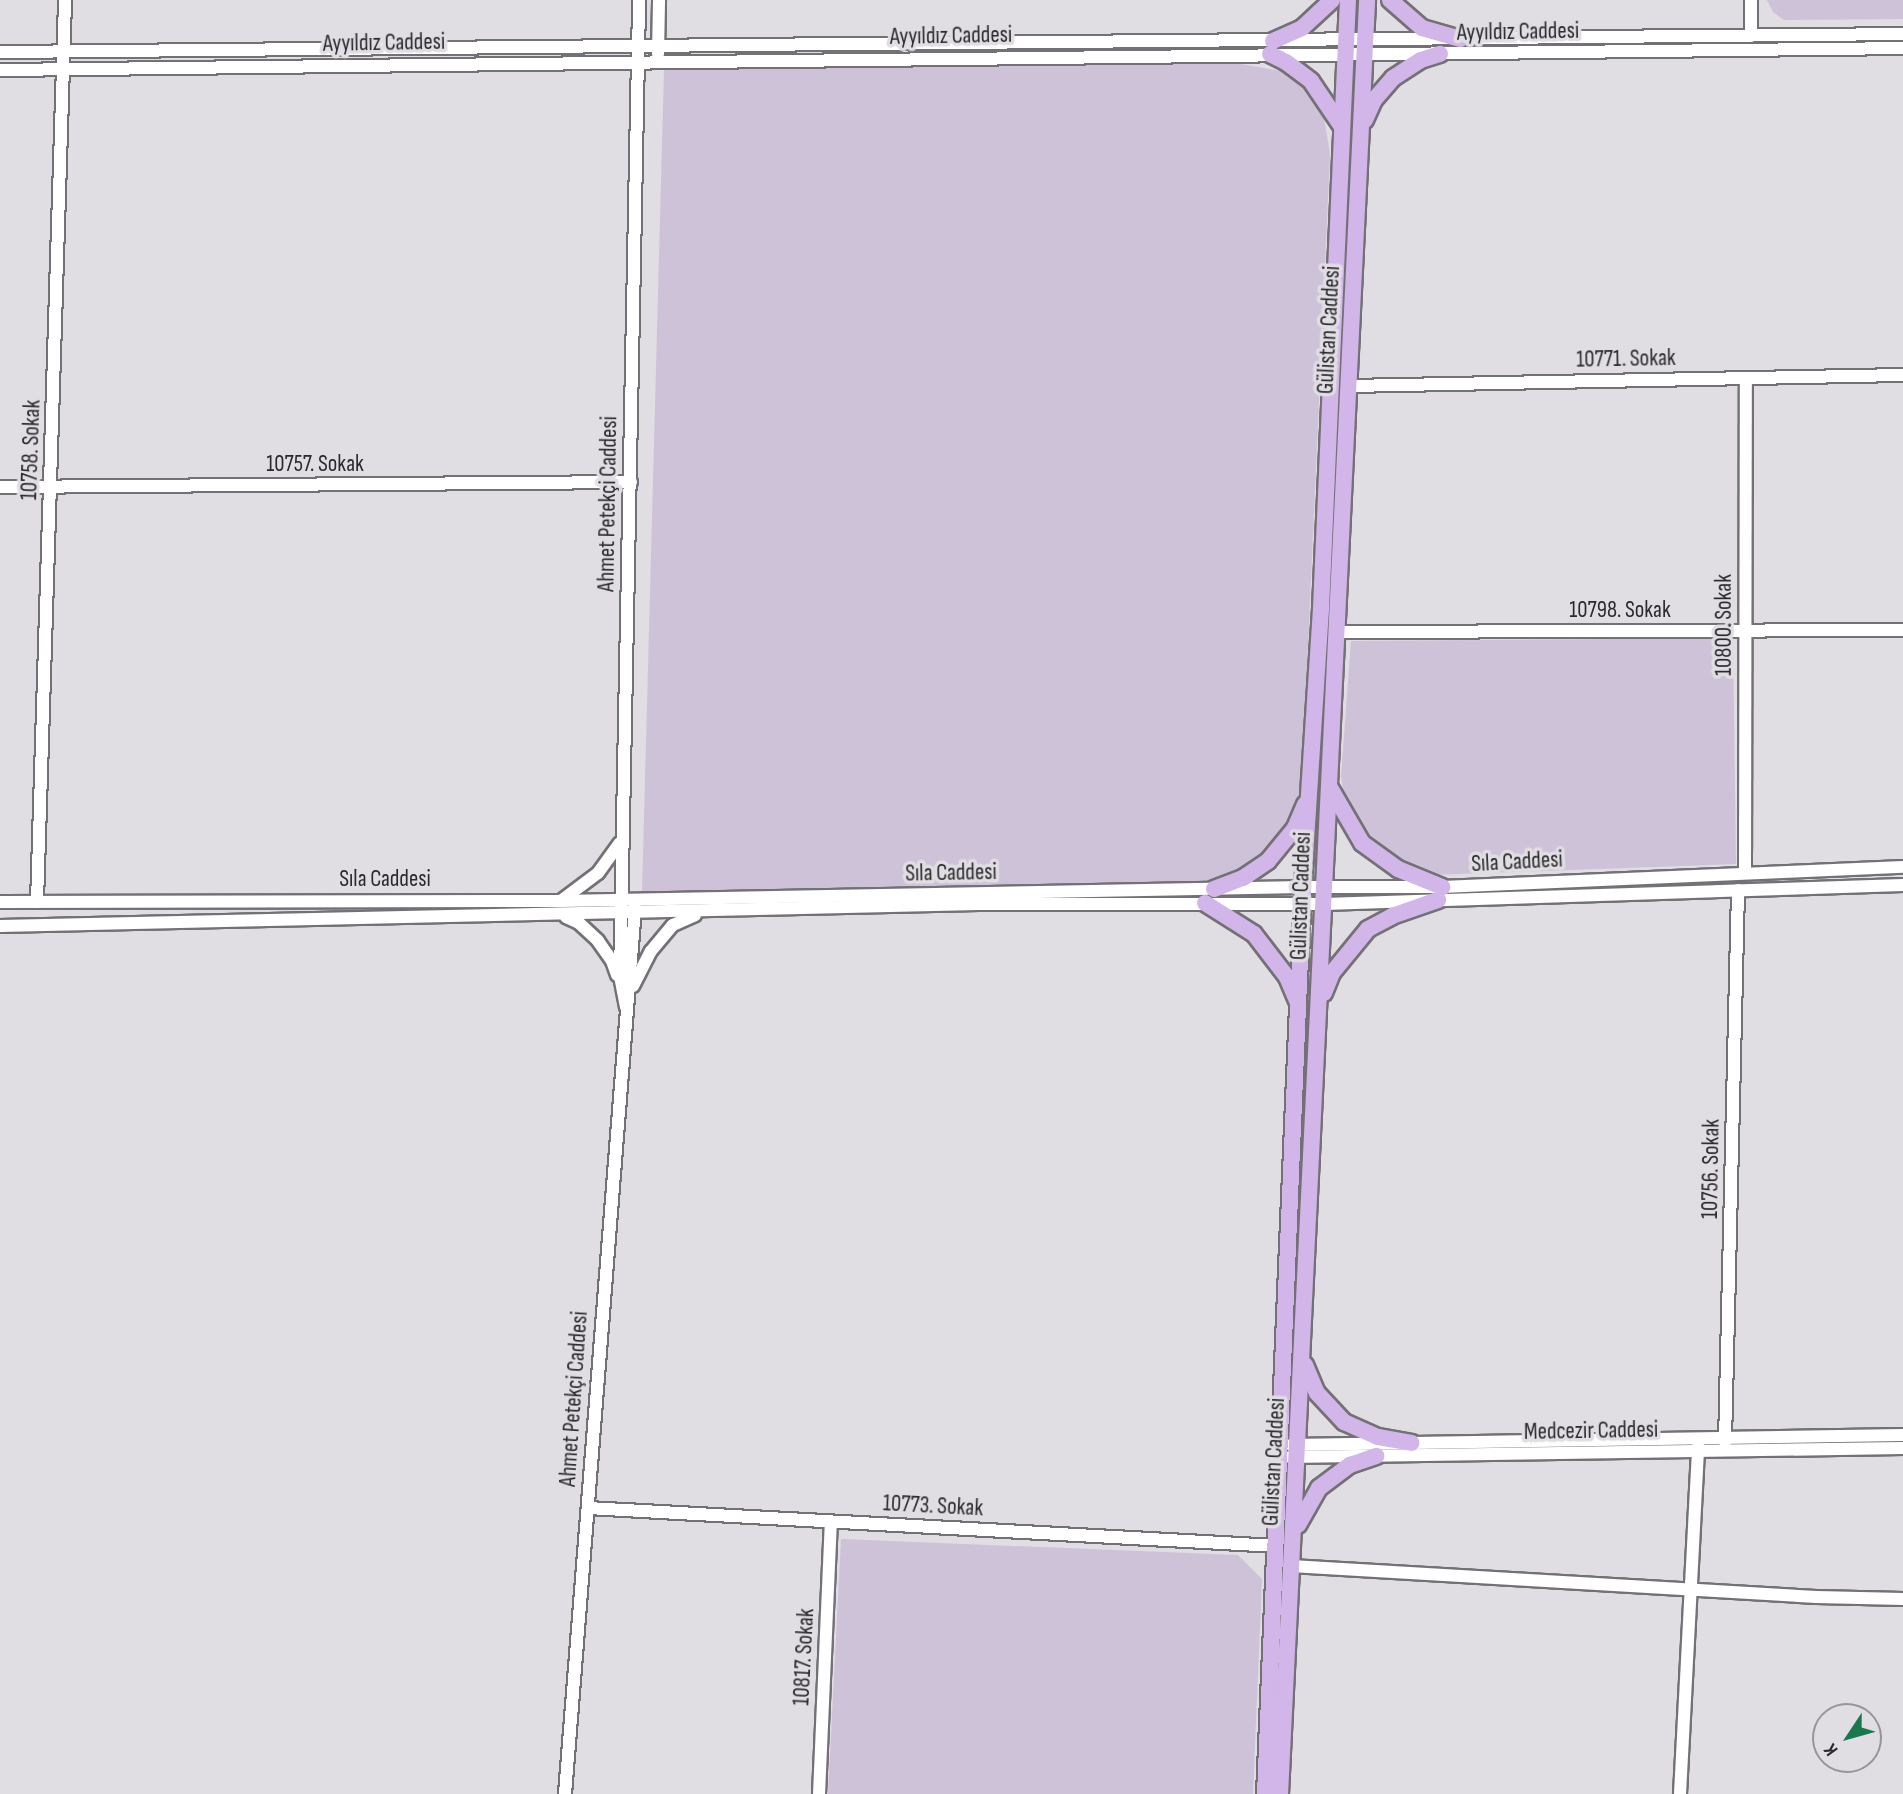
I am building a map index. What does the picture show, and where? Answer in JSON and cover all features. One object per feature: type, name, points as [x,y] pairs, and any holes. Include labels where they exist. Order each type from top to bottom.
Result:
[{"type":"main road","points":[[1332,0],[1302,28],[1271,47],[1311,81],[1343,130]]},
{"type":"main road","name":"Gülistan Caddesi","points":[[1265,1794],[1303,895],[1348,0]]},
{"type":"main road","name":"Gülistan Caddesi","points":[[1280,1794],[1367,0]]},
{"type":"main road","points":[[1390,0],[1422,28],[1460,39]]},
{"type":"main road","points":[[1360,132],[1374,100],[1393,78],[1421,60],[1440,54]]},
{"type":"main road","points":[[1327,783],[1362,843],[1391,865],[1440,894]]},
{"type":"main road","points":[[1298,1004],[1287,976],[1254,934],[1210,897],[1244,877],[1279,851],[1295,828],[1310,789]]},
{"type":"main road","points":[[1320,1005],[1332,973],[1368,929],[1440,894]]},
{"type":"main road","points":[[1303,1360],[1317,1393],[1344,1422],[1378,1437],[1411,1443]]},
{"type":"main road","points":[[1292,1541],[1305,1508],[1319,1488],[1350,1465],[1376,1456]]},
{"type":"street","name":"10758. Sokak","points":[[37,902],[65,0]]},
{"type":"street","name":"Ahmet Petekçi Caddesi","points":[[628,914],[621,900],[639,0]]},
{"type":"street","points":[[658,61],[659,0]]},
{"type":"street","points":[[1751,0],[1751,36]]},
{"type":"street","name":"Ayyıldız Caddesi","points":[[0,52],[638,46],[1364,47],[1460,39],[1903,34]]},
{"type":"street","name":"Ayyıldız Caddesi","points":[[0,70],[658,61],[1271,47]]},
{"type":"street","name":"Ayyıldız Caddesi","points":[[1364,47],[1440,54],[1903,48]]},
{"type":"street","name":"10771. Sokak","points":[[1349,386],[1903,375]]},
{"type":"street","name":"10800. Sokak","points":[[1745,873],[1746,378]]},
{"type":"street","name":"10757. Sokak","points":[[0,487],[631,482]]},
{"type":"street","name":"10798. Sokak","points":[[1336,632],[1903,630]]},
{"type":"street","points":[[561,901],[598,873],[616,852],[622,836]]},
{"type":"street","name":"Sıla Caddesi","points":[[0,926],[628,914],[1303,895],[1326,887],[1440,894],[1745,873],[1903,867]]},
{"type":"street","points":[[1303,895],[1324,904],[1440,894],[1903,885]]},
{"type":"street","name":"10756. Sokak","points":[[1725,1443],[1738,890]]},
{"type":"street","name":"Sıla Caddesi","points":[[0,902],[1210,897]]},
{"type":"street","name":"Ahmet Petekçi Caddesi","points":[[565,1794],[626,1007],[628,914],[635,900]]},
{"type":"street","points":[[625,991],[651,951],[673,925],[702,912]]},
{"type":"street","points":[[563,915],[579,923],[606,950],[625,991]]},
{"type":"street","name":"Medcezir Caddesi","points":[[1280,1450],[1376,1456],[1903,1435]]},
{"type":"street","name":"Medcezir Caddesi","points":[[1298,1452],[1411,1443],[1698,1444]]},
{"type":"street","name":"Medcezir Caddesi","points":[[1725,1443],[1903,1448]]},
{"type":"street","points":[[1680,1794],[1698,1444]]},
{"type":"street","name":"10773. Sokak","points":[[588,1508],[1276,1546]]},
{"type":"street","name":"10817. Sokak","points":[[819,1794],[831,1522]]},
{"type":"street","points":[[1291,1566],[1692,1590],[1903,1599]]},
{"type":"shaded area","points":[[1767,0],[1903,0],[1903,19],[1784,20],[1773,12]]},
{"type":"shaded area","points":[[1235,63],[1281,71],[1306,90],[1323,112],[1330,154],[1302,781],[1294,811],[1281,836],[1262,856],[1239,872],[1197,883],[642,892],[664,69]]},
{"type":"shaded area","points":[[1733,638],[1736,864],[1431,875],[1392,858],[1366,837],[1344,797],[1341,776],[1351,641]]},
{"type":"shaded area","points":[[841,1539],[1238,1555],[1262,1579],[1253,1794],[828,1794]]}]
